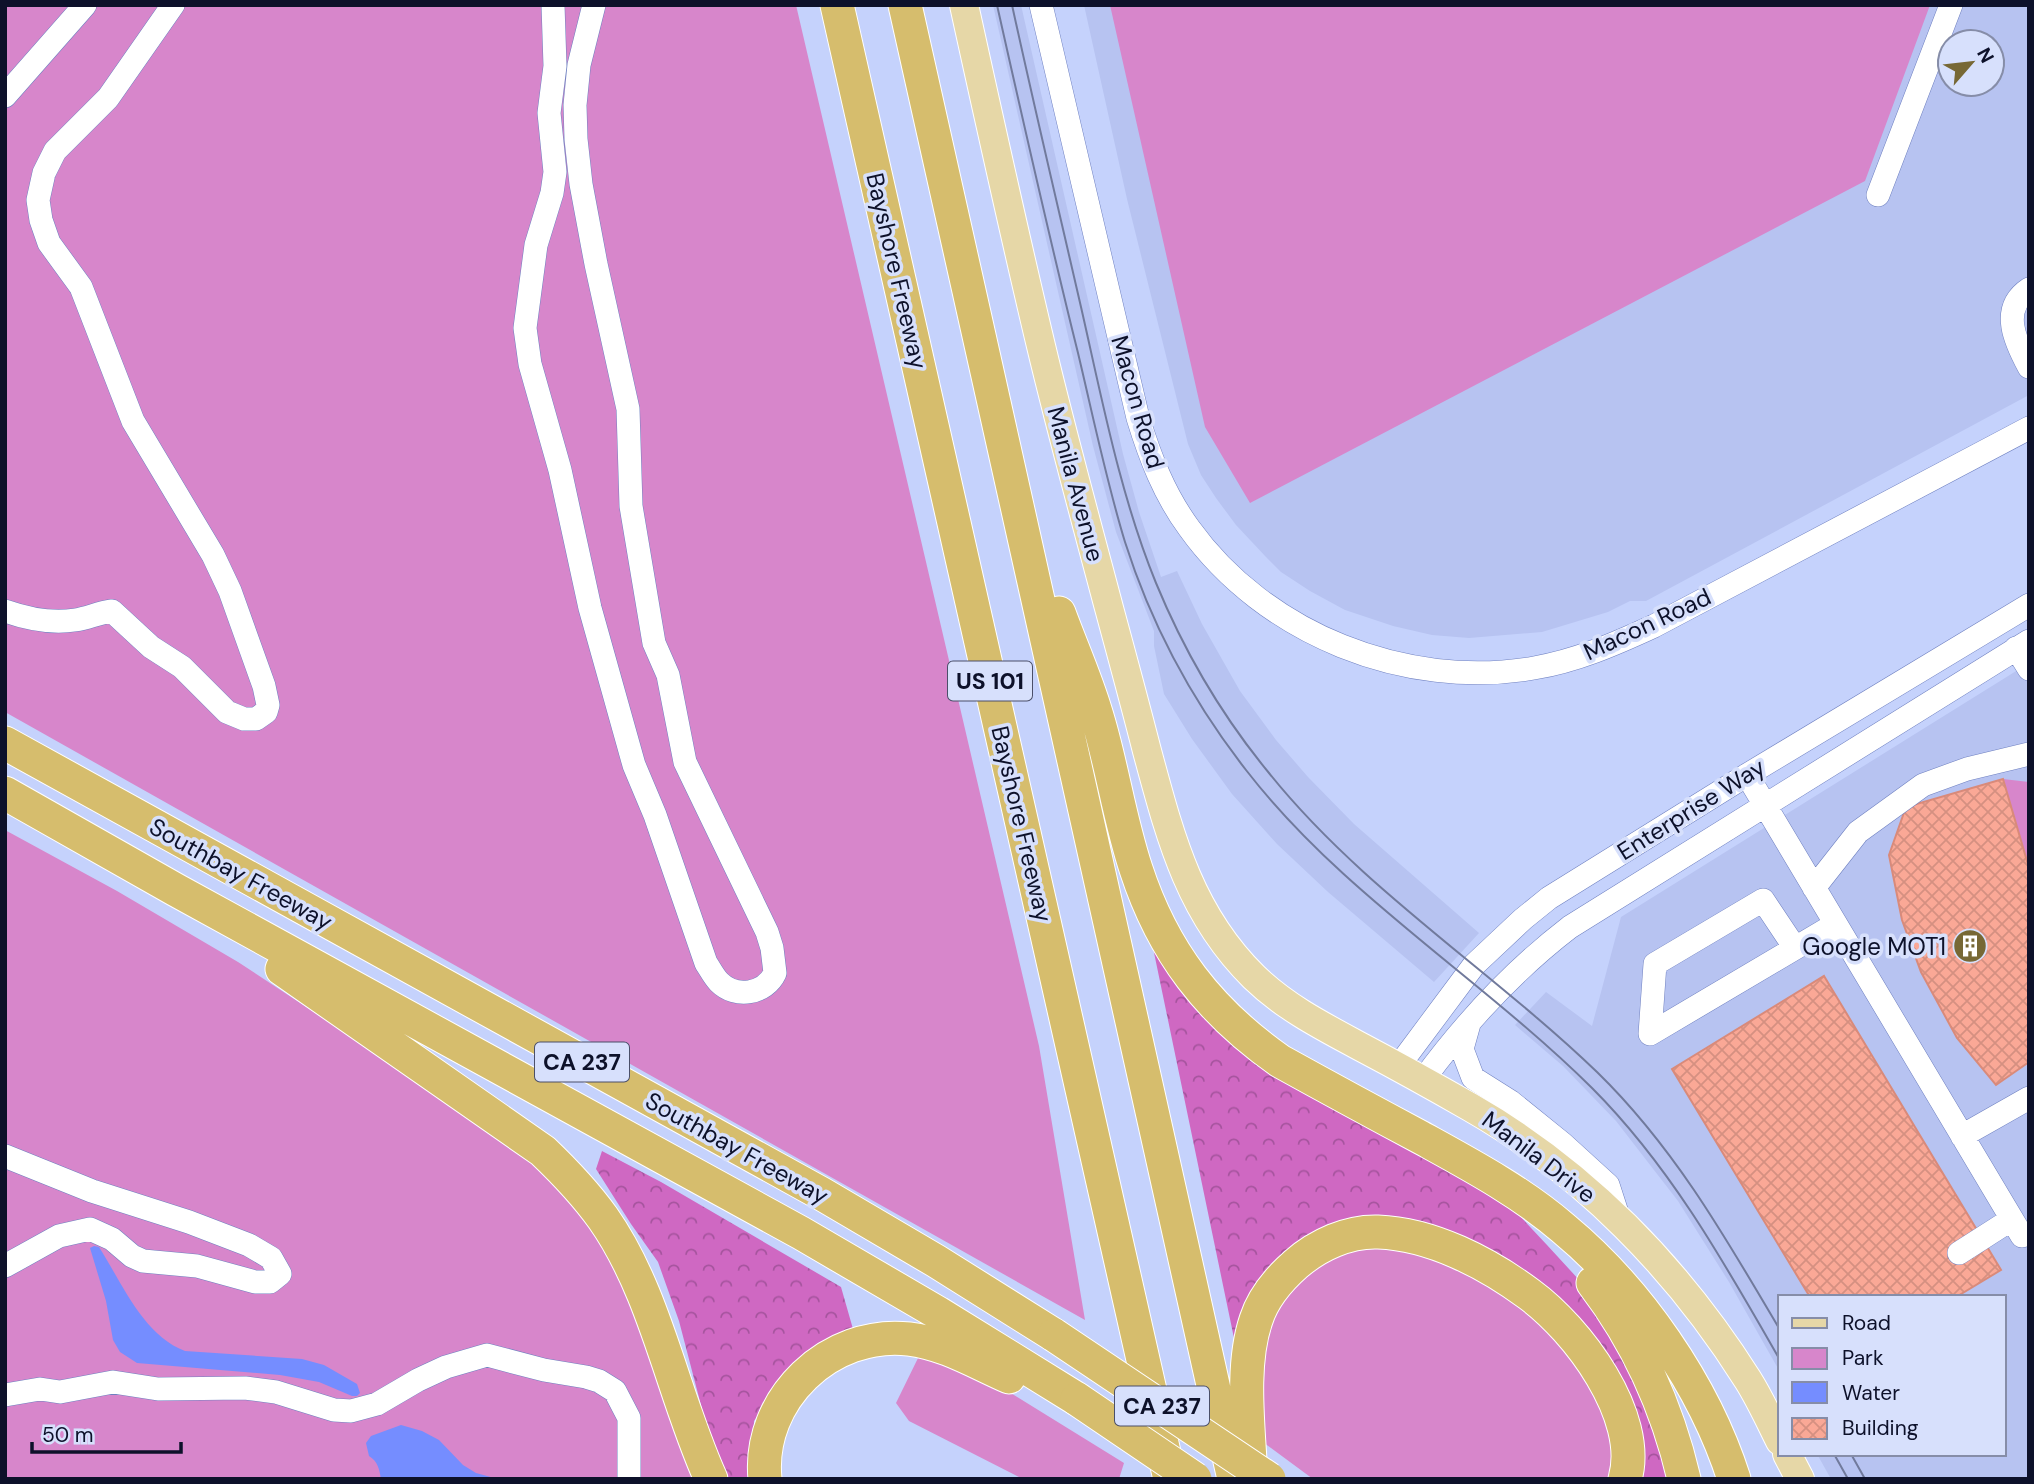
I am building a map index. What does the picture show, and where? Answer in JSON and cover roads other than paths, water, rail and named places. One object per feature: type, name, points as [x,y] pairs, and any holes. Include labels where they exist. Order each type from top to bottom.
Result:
[{"type":"highway","name":"Bayshore Freeway","points":[[837,5],[1170,1479]]},
{"type":"highway","name":"US 101","points":[[905,5],[1234,1479]]},
{"type":"highway","points":[[1018,503],[1096,713],[1135,867],[1163,936],[1201,992],[1249,1039],[1280,1061],[1502,1183],[1563,1227],[1630,1294],[1681,1367],[1705,1409],[1734,1479]]},
{"type":"highway","name":"Southbay Freeway","points":[[5,743],[822,1194],[1054,1335],[1269,1479]]},
{"type":"highway","name":"Southbay Freeway","points":[[5,793],[176,890],[801,1233],[938,1313],[1076,1407],[1195,1479]]},
{"type":"highway","points":[[176,890],[216,923],[543,1151],[574,1182],[604,1220],[636,1279],[711,1479]]},
{"type":"highway","points":[[1502,1183],[1584,1271],[1618,1318],[1654,1384],[1668,1420],[1684,1479]]},
{"type":"highway","points":[[1251,1479],[1247,1391],[1249,1351],[1256,1320],[1269,1293],[1285,1273],[1326,1243],[1350,1235],[1377,1232],[1409,1237],[1449,1249],[1489,1268],[1531,1295],[1565,1328],[1596,1366],[1616,1401],[1627,1439],[1625,1479]]},
{"type":"highway","points":[[765,1479],[766,1439],[776,1413],[793,1386],[816,1364],[845,1348],[875,1339],[910,1339],[947,1349],[1076,1407],[1185,1479]]},
{"type":"highway","points":[[1141,1357],[1145,1479]]},
{"type":"main road","name":"Manila Avenue","points":[[964,5],[1041,346],[1167,825],[1192,893],[1228,949]]},
{"type":"main road","name":"Manila Drive","points":[[1228,949],[1254,977],[1282,1001],[1309,1019],[1423,1080],[1511,1132],[1548,1158],[1619,1219],[1691,1297],[1749,1382],[1778,1437]]},
{"type":"main road","points":[[1788,1456],[1800,1479]]},
{"type":"street","points":[[5,96],[85,5]]},
{"type":"street","points":[[5,611],[28,619],[51,622],[77,620],[96,613],[113,611],[151,647],[182,667],[227,712],[244,719],[256,719],[266,712],[268,705],[264,687],[230,591],[213,555],[133,421],[81,287],[49,243],[38,200],[44,173],[55,150],[108,98],[173,5]]},
{"type":"street","points":[[553,5],[555,66],[549,113],[555,172],[532,273],[525,328],[530,364],[560,470],[590,608],[634,765],[655,815],[706,963],[720,984],[745,992],[756,991],[771,981],[775,973],[772,948],[767,932],[685,762],[668,675],[654,643],[631,506],[628,409],[596,264],[581,184],[576,139],[575,105],[579,65],[594,5]]},
{"type":"street","name":"Macon Road","points":[[1041,5],[1138,418],[1167,494],[1188,527],[1217,563],[1250,593],[1289,621],[1332,642],[1396,663],[1451,671],[1492,672],[1534,668],[1576,658],[1654,626],[2029,428]]},
{"type":"street","points":[[1878,195],[1951,5]]},
{"type":"street","points":[[2029,289],[2022,293],[2012,314],[2014,340],[2029,366]]},
{"type":"street","name":"Enterprise Way","points":[[1398,1067],[1464,976],[1523,919],[1578,879],[2029,605]]},
{"type":"street","points":[[2023,645],[2029,669]]},
{"type":"street","name":"Enterprise Way","points":[[1423,1080],[1450,1044],[1522,966],[1570,926],[2023,645]]},
{"type":"street","points":[[1814,888],[1858,832],[1923,785],[1967,769],[2029,754]]},
{"type":"street","points":[[1747,775],[1962,1136],[2020,1227],[1958,1253]]},
{"type":"street","points":[[1795,948],[1763,900],[1655,964],[1650,1034],[1836,924]]},
{"type":"street","points":[[1469,1024],[1462,1049],[1473,1078],[1511,1102],[1608,1185],[1619,1219]]},
{"type":"street","points":[[1962,1136],[2029,1098]]},
{"type":"street","points":[[5,1156],[92,1191],[189,1222],[249,1245],[271,1258],[280,1274],[270,1282],[255,1282],[197,1266],[143,1261],[132,1256],[111,1239],[90,1229],[59,1236],[5,1266]]},
{"type":"street","points":[[5,1395],[40,1389],[60,1392],[113,1382],[158,1389],[245,1388],[276,1392],[334,1410],[351,1411],[377,1404],[446,1367],[487,1355],[544,1370],[586,1377],[600,1381],[615,1391],[629,1418],[629,1479]]},
{"type":"water","points":[[99,1247],[145,1321],[170,1343],[185,1351],[302,1359],[324,1365],[357,1384],[360,1393],[352,1396],[319,1382],[280,1375],[137,1363],[120,1352],[113,1340],[106,1301],[90,1248]]},
{"type":"water","points":[[401,1425],[422,1431],[439,1440],[463,1465],[476,1473],[498,1479],[381,1479],[378,1466],[369,1456],[366,1443],[371,1436]]},
{"type":"tram line","points":[[997,5],[1118,519],[1147,603],[1191,690],[1246,770],[1284,815],[1325,857],[1505,1009],[1621,1118],[1672,1183],[1739,1288],[1778,1356]]},
{"type":"tram line","points":[[1012,5],[1122,481],[1156,583],[1205,682],[1235,729],[1305,815],[1386,892],[1556,1035],[1625,1101],[1675,1162],[1778,1327]]},
{"type":"tram line","points":[[1835,1456],[1848,1479]]},
{"type":"tram line","points":[[1852,1456],[1865,1479]]},
{"type":"place","name":"Google MOT1","points":[[1970,946]]}]
